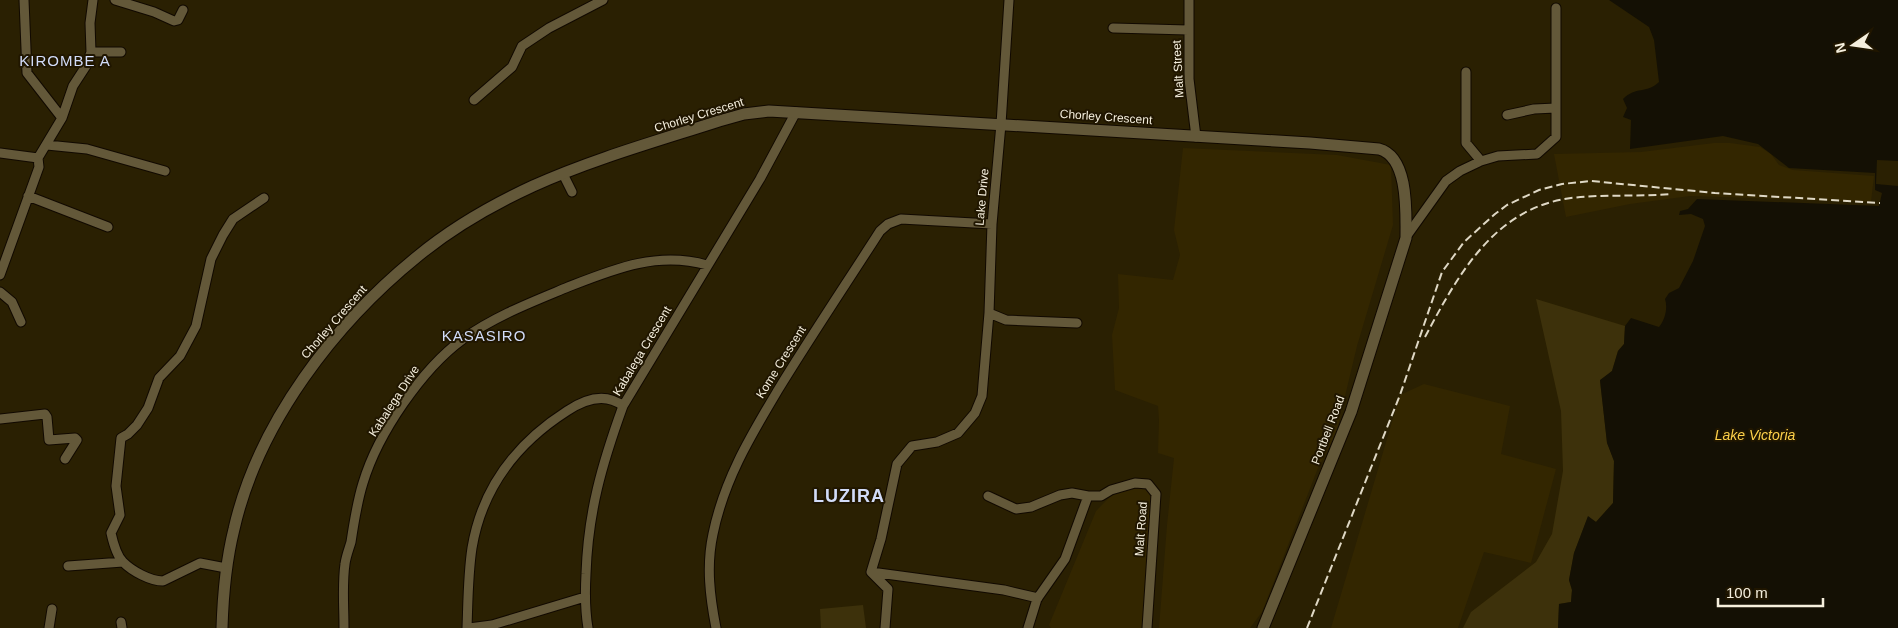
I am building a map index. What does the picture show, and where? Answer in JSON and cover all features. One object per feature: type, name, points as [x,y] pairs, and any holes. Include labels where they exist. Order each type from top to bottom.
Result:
[{"type":"main road","name":"Chorley Crescent","points":[[222,628],[226,568],[234,528],[254,467],[284,410],[314,364],[374,295],[419,255],[457,228],[518,194],[563,174],[731,117],[769,110],[1310,143],[1379,149],[1393,157],[1400,171],[1406,209],[1406,238]]},
{"type":"main road","name":"Portbell Road","points":[[1263,628],[1351,412],[1406,238]]},
{"type":"street","points":[[24,0],[27,73],[62,118]]},
{"type":"street","points":[[0,275],[39,167],[38,158],[62,118],[73,86],[86,66],[92,52],[90,23],[93,0]]},
{"type":"street","points":[[115,0],[141,10],[154,12],[174,21],[178,20],[184,10]]},
{"type":"street","points":[[474,100],[512,67],[523,45],[548,28],[603,0]]},
{"type":"street","name":"Lake Drive","points":[[871,572],[881,539],[897,464],[900,459],[915,445],[937,442],[958,433],[975,414],[982,396],[989,313],[992,224],[1009,0]]},
{"type":"street","name":"Malt Street","points":[[1189,0],[1189,79],[1196,136]]},
{"type":"street","points":[[1406,238],[1446,182],[1460,171],[1481,160],[1498,156],[1537,154],[1556,137],[1556,8]]},
{"type":"street","points":[[1113,28],[1188,30]]},
{"type":"street","points":[[92,52],[121,52]]},
{"type":"street","points":[[1466,72],[1466,143],[1481,160]]},
{"type":"street","points":[[1507,115],[1556,108]]},
{"type":"street","name":"Kabalega Crescent","points":[[588,628],[585,597],[586,546],[594,499],[608,446],[623,406],[760,180],[796,112]]},
{"type":"street","points":[[47,145],[87,149],[165,171]]},
{"type":"street","points":[[0,154],[38,158]]},
{"type":"street","points":[[563,174],[572,192]]},
{"type":"street","points":[[28,196],[108,227]]},
{"type":"street","points":[[226,568],[200,563],[163,581],[157,581],[142,575],[123,562],[114,545],[111,533],[120,515],[116,486],[121,438],[137,425],[148,408],[159,378],[180,356],[196,326],[211,259],[223,235],[233,219],[264,198]]},
{"type":"street","name":"Kome Crescent","points":[[716,628],[710,596],[709,570],[712,535],[732,474],[746,443],[801,352],[880,231],[888,224],[902,219],[992,224]]},
{"type":"street","name":"Kabalega Drive","points":[[344,628],[345,565],[363,482],[382,439],[413,391],[431,368],[447,352],[478,329],[529,303],[582,282],[635,264],[656,260],[680,260],[707,265]]},
{"type":"street","points":[[0,292],[12,302],[21,322]]},
{"type":"street","points":[[989,313],[1006,320],[1077,323]]},
{"type":"street","points":[[585,597],[492,626],[468,628],[469,574],[472,548],[479,519],[494,486],[507,464],[536,433],[572,408],[601,397],[615,399],[623,406]]},
{"type":"street","points":[[0,420],[45,414],[47,417],[49,440],[75,438],[77,440],[65,459]]},
{"type":"street","name":"Malt Road","points":[[988,496],[1016,510],[1031,507],[1060,495],[1101,496],[1111,490],[1135,483],[1148,484],[1156,494],[1148,628]]},
{"type":"street","points":[[1028,628],[1038,598],[1061,566],[1088,496]]},
{"type":"street","points":[[68,566],[123,562]]},
{"type":"street","points":[[871,572],[977,586],[1038,598]]},
{"type":"street","points":[[871,572],[888,590],[885,628]]},
{"type":"street","points":[[49,628],[52,609]]},
{"type":"shaded area","points":[[1714,143],[1760,147],[1771,154],[1779,165],[1793,170],[1874,176],[1871,202],[1690,196],[1630,204],[1566,217],[1554,154],[1641,152]]},
{"type":"shaded area","points":[[1183,148],[1337,155],[1391,165],[1393,225],[1357,346],[1336,434],[1318,468],[1262,612],[1250,628],[1159,628],[1174,458],[1158,453],[1158,406],[1115,390],[1112,335],[1119,308],[1118,274],[1173,280],[1180,255],[1174,230]]},
{"type":"shaded area","points":[[1536,299],[1625,326],[1624,344],[1618,351],[1612,371],[1600,381],[1607,442],[1614,461],[1613,503],[1596,522],[1588,517],[1574,553],[1569,580],[1572,590],[1571,602],[1559,604],[1558,628],[1463,628],[1471,612],[1536,562],[1552,534],[1563,471],[1561,411]]},
{"type":"shaded area","points":[[1424,384],[1510,406],[1501,454],[1556,469],[1531,563],[1484,552],[1458,628],[1331,628],[1400,395]]},
{"type":"shaded area","points":[[1119,488],[1160,490],[1152,628],[1051,628],[1049,625],[1096,511]]},
{"type":"shaded area","points":[[863,605],[866,628],[821,628],[820,609]]},
{"type":"water","name":"Lake Victoria","points":[[1609,0],[1898,0],[1898,628],[1558,628],[1559,604],[1571,602],[1572,590],[1569,580],[1574,553],[1588,516],[1596,522],[1613,503],[1614,461],[1607,443],[1600,380],[1612,371],[1618,351],[1624,344],[1625,326],[1631,318],[1659,327],[1665,314],[1665,299],[1669,293],[1679,288],[1693,261],[1705,226],[1703,219],[1691,214],[1679,215],[1680,211],[1688,209],[1697,199],[1879,206],[1882,193],[1875,190],[1875,173],[1789,168],[1758,144],[1723,136],[1630,149],[1631,120],[1623,117],[1627,108],[1623,99],[1632,93],[1650,88],[1659,82],[1654,40],[1649,27]]},
{"type":"pier","points":[[1877,160],[1898,161],[1898,186],[1876,184]]},
{"type":"railway","points":[[1307,628],[1400,395],[1442,272],[1464,242],[1507,205],[1539,190],[1562,184],[1591,181],[1715,193],[1880,203]]},
{"type":"railway","points":[[1425,337],[1465,268],[1500,230],[1520,215],[1544,204],[1571,198],[1670,194]]},
{"type":"district","name":"KIROMBE A","points":[[65,60]]},
{"type":"district","name":"KASASIRO","points":[[484,335]]},
{"type":"district","name":"LUZIRA","points":[[849,496]]}]
